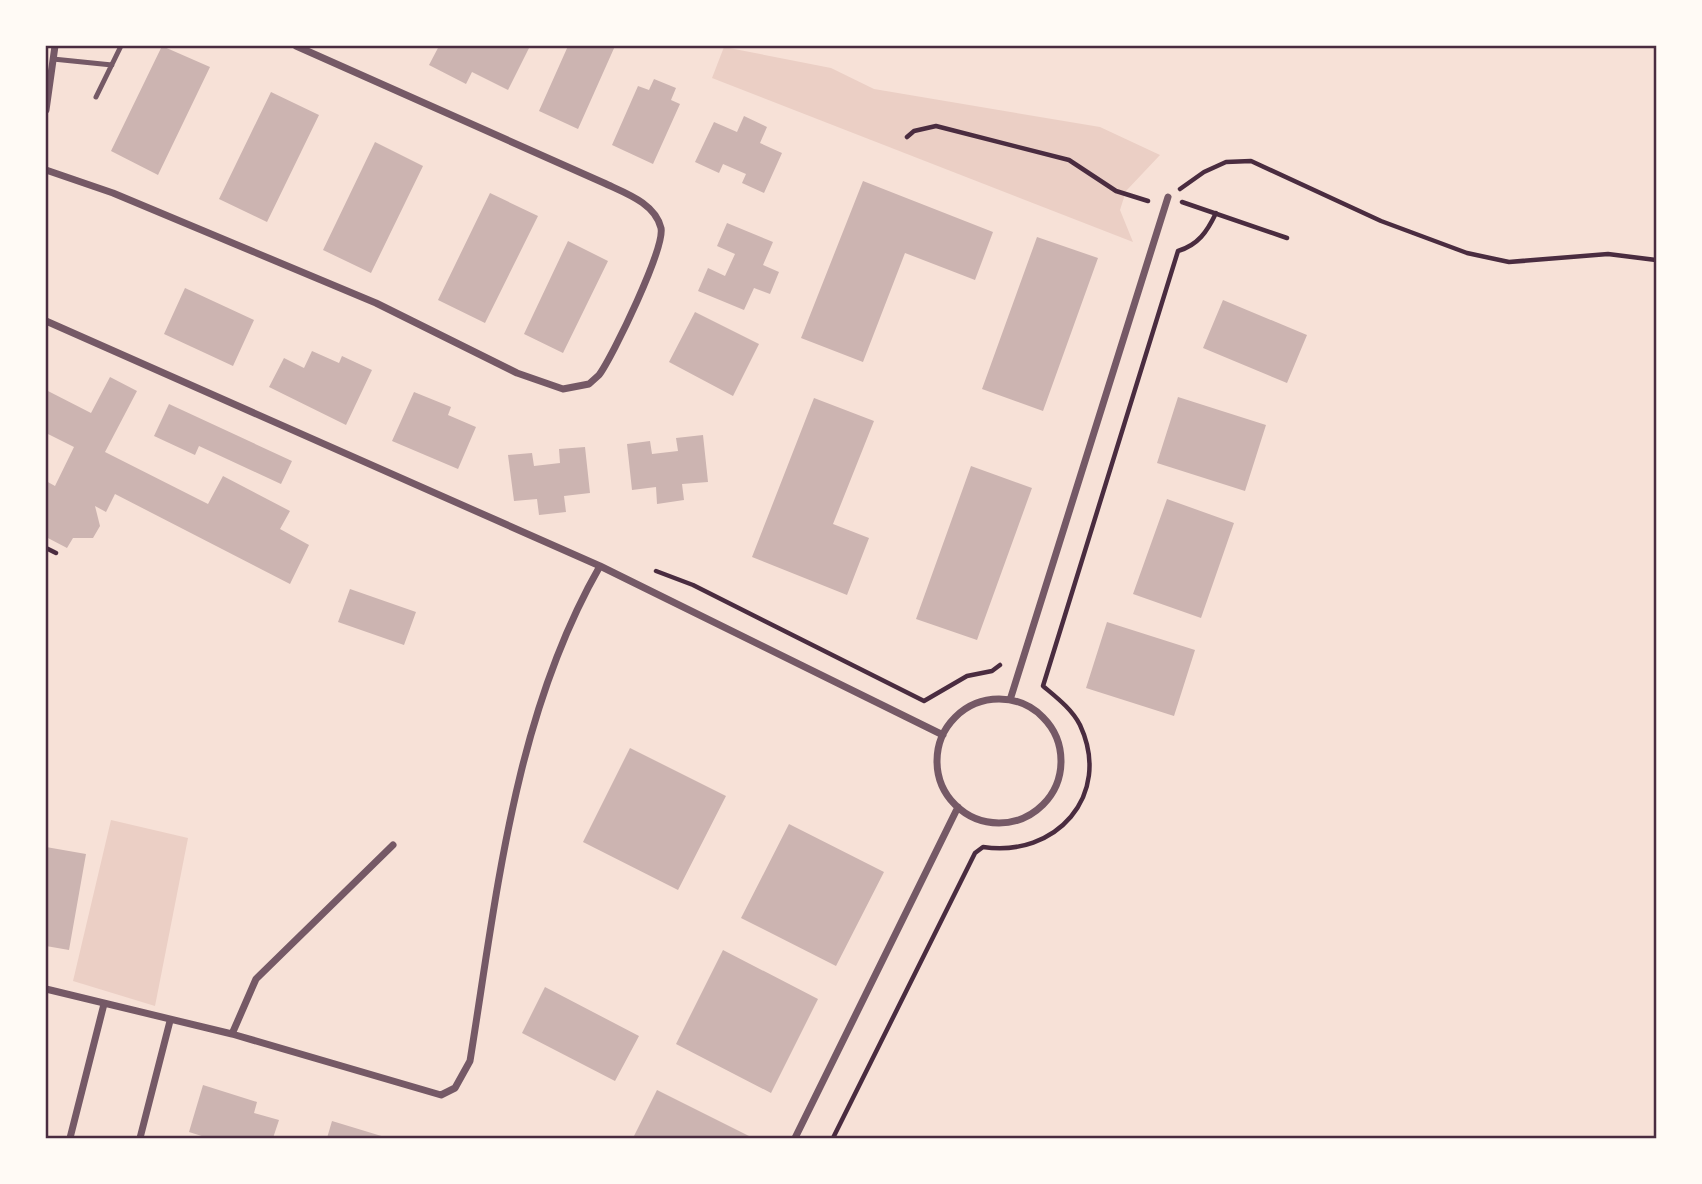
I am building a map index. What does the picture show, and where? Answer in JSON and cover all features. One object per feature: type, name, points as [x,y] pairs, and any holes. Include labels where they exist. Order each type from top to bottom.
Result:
[{"type":"street","points":[[46,110],[55,46]]},
{"type":"street","points":[[46,170],[113,193],[376,303],[517,373],[563,389],[589,384],[599,375],[658,255],[661,228],[649,206],[604,183],[296,46]]},
{"type":"street","points":[[1010,700],[1168,197]]},
{"type":"street","points":[[46,321],[600,566],[943,735]]},
{"type":"street","points":[[46,989],[232,1034],[441,1095],[455,1088],[470,1061],[526,746],[569,623],[600,566]]},
{"type":"street","points":[[990,699],[1010,700],[1038,713],[1057,738],[1062,758],[1059,779],[1050,798],[1035,812],[1016,821],[996,823],[975,818],[958,807],[946,792],[938,774],[937,754],[943,735],[954,718],[971,706],[990,699]]},
{"type":"street","points":[[795,1139],[958,807]]},
{"type":"street","points":[[232,1034],[256,979],[393,845]]},
{"type":"street","points":[[70,1139],[104,1004]]},
{"type":"street","points":[[140,1139],[170,1021]]},
{"type":"lane","points":[[96,97],[121,46]]},
{"type":"lane","points":[[53,59],[112,65]]},
{"type":"path","points":[[907,137],[914,131],[936,126],[1069,160],[1116,191],[1165,207]]},
{"type":"path","points":[[1168,197],[1204,172],[1226,162],[1251,161],[1381,221],[1467,253],[1509,262],[1608,254],[1657,260]]},
{"type":"path","points":[[1168,197],[1287,238]]},
{"type":"path","points":[[833,1139],[975,853],[983,846],[1010,850],[1031,845],[1056,832],[1068,821],[1084,797],[1089,777],[1087,747],[1079,724],[1061,700],[1043,686],[1178,251],[1189,248],[1205,235],[1216,214]]},
{"type":"path","points":[[46,548],[55,553]]},
{"type":"path","points":[[643,566],[693,585],[923,701],[967,677],[992,671],[1001,662]]},
{"type":"path","points":[[1031,637],[1056,645]]},
{"type":"shaded area","points":[[724,47],[831,68],[874,89],[1100,127],[1160,155],[1126,191],[1120,210],[1133,242],[712,78]]},
{"type":"shaded area","points":[[111,820],[188,838],[155,1006],[73,981]]},
{"type":"building","points":[[162,46],[210,67],[158,175],[111,151]]},
{"type":"building","points":[[439,46],[530,46],[508,90],[472,72],[466,84],[429,65]]},
{"type":"building","points":[[568,46],[615,46],[578,129],[539,111]]},
{"type":"building","points":[[654,79],[676,88],[671,100],[680,104],[653,164],[612,145],[638,86],[649,90]]},
{"type":"building","points":[[271,92],[319,115],[267,222],[219,199]]},
{"type":"building","points":[[744,116],[767,127],[760,143],[782,153],[764,193],[742,183],[746,174],[723,164],[719,173],[695,162],[714,122],[737,132]]},
{"type":"building","points":[[375,142],[423,166],[371,273],[323,250]]},
{"type":"building","points":[[863,181],[993,232],[975,280],[905,253],[863,362],[801,338]]},
{"type":"building","points":[[490,193],[538,216],[485,323],[438,300]]},
{"type":"building","points":[[727,223],[773,242],[763,265],[779,272],[770,294],[754,288],[744,310],[698,291],[708,268],[725,276],[735,254],[717,246]]},
{"type":"building","points":[[1037,237],[1098,258],[1043,411],[982,389]]},
{"type":"building","points":[[568,241],[608,261],[563,353],[524,334]]},
{"type":"building","points":[[185,288],[254,320],[233,366],[164,334]]},
{"type":"building","points":[[1223,300],[1307,335],[1287,383],[1203,348]]},
{"type":"building","points":[[695,312],[759,344],[733,396],[669,362]]},
{"type":"building","points":[[312,351],[339,363],[342,356],[372,370],[346,425],[269,387],[284,358],[304,368]]},
{"type":"building","points":[[110,377],[137,391],[105,452],[208,504],[223,476],[290,511],[280,529],[309,545],[290,584],[115,494],[106,512],[95,506],[100,526],[93,538],[73,538],[67,548],[46,537],[46,481],[55,486],[74,447],[46,433],[46,390],[91,413]]},
{"type":"building","points":[[414,392],[451,407],[448,415],[476,427],[458,469],[392,441]]},
{"type":"building","points":[[1178,397],[1266,425],[1245,491],[1157,463]]},
{"type":"building","points":[[814,398],[874,421],[833,524],[869,538],[847,595],[752,557]]},
{"type":"building","points":[[169,404],[292,461],[281,484],[199,446],[195,455],[154,436]]},
{"type":"building","points":[[703,435],[708,482],[682,484],[684,500],[657,504],[656,487],[632,490],[627,444],[650,441],[652,454],[678,451],[676,438]]},
{"type":"building","points":[[585,447],[590,493],[564,496],[566,512],[539,515],[537,499],[514,501],[508,455],[532,453],[534,466],[560,463],[559,449]]},
{"type":"building","points":[[971,466],[1032,488],[977,640],[916,619]]},
{"type":"building","points":[[1167,499],[1234,523],[1201,618],[1133,594]]},
{"type":"building","points":[[350,589],[416,612],[404,645],[338,622]]},
{"type":"building","points":[[1107,622],[1195,650],[1174,716],[1086,688]]},
{"type":"building","points":[[630,748],[726,796],[678,890],[583,842]]},
{"type":"building","points":[[789,824],[884,872],[836,966],[741,918]]},
{"type":"building","points":[[46,847],[86,854],[69,950],[46,946]]},
{"type":"building","points":[[723,950],[818,999],[771,1093],[676,1044]]},
{"type":"building","points":[[545,987],[639,1036],[615,1081],[522,1033]]},
{"type":"building","points":[[203,1085],[257,1102],[254,1113],[279,1120],[273,1138],[208,1138],[189,1132]]},
{"type":"building","points":[[657,1090],[753,1138],[633,1138]]},
{"type":"building","points":[[332,1121],[388,1138],[327,1138]]}]
